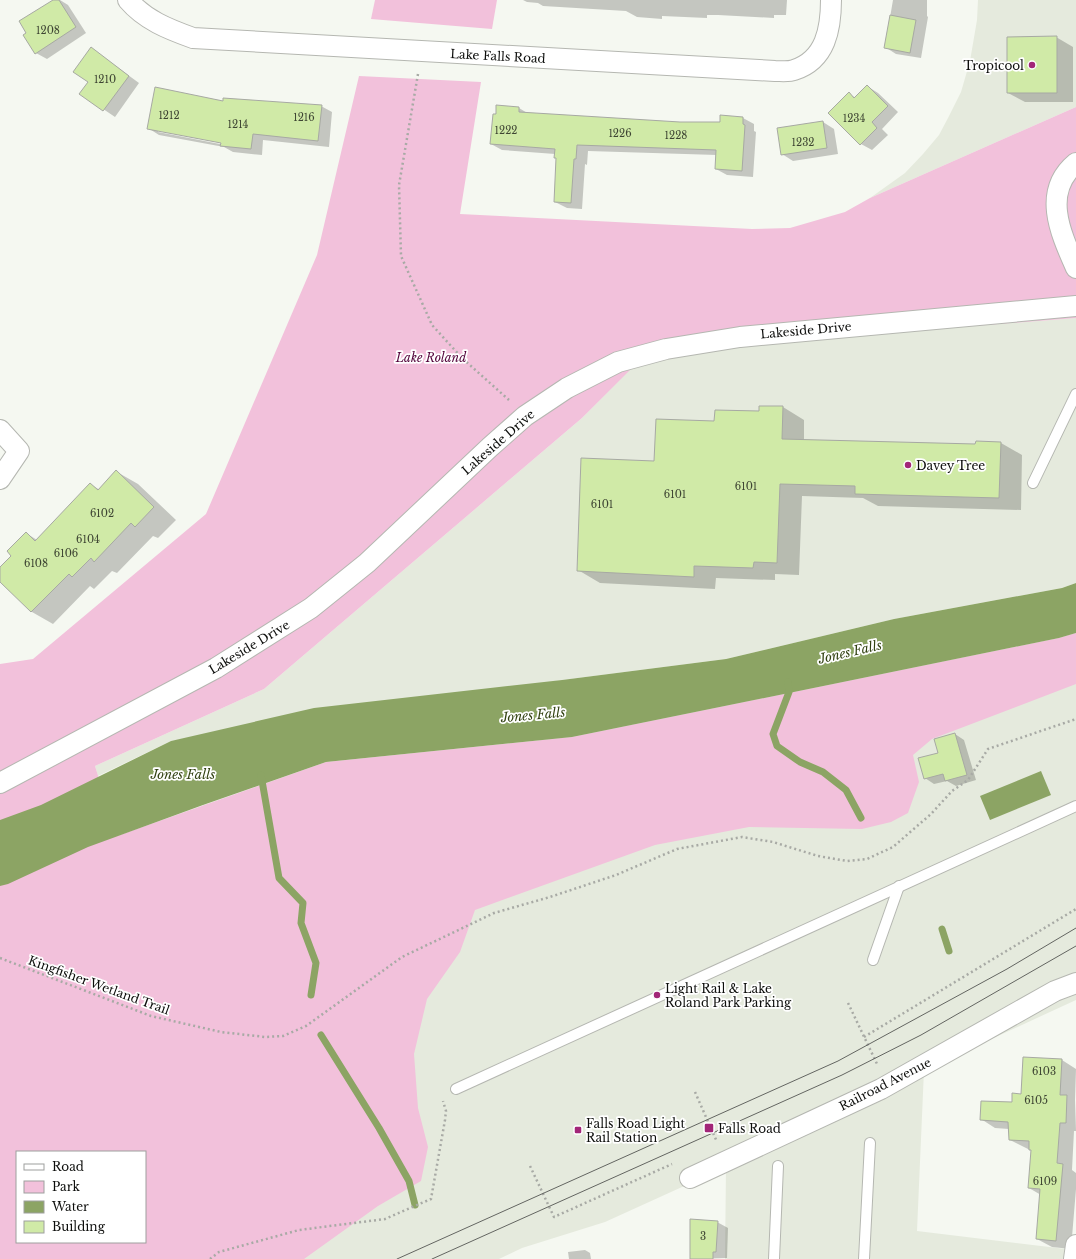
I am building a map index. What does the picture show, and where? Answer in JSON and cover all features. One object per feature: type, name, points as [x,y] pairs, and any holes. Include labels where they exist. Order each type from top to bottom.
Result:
[{"type":"street","name":"Lake Falls Road","points":[[128,0],[136,10],[160,26],[193,38],[775,71],[794,70],[812,59],[825,43],[831,23],[831,0]]},
{"type":"street","points":[[1076,163],[1062,179],[1055,199],[1057,220],[1076,268]]},
{"type":"street","name":"Lakeside Drive","points":[[0,783],[216,668],[311,608],[367,563],[525,416],[567,388],[618,362],[666,349],[740,337],[1076,306]]},
{"type":"street","points":[[0,430],[20,451],[0,479]]},
{"type":"street","name":"Railroad Avenue","points":[[690,1178],[880,1089],[1055,991],[1076,983]]},
{"type":"street","points":[[1074,1259],[1076,1245]]},
{"type":"lane","points":[[1033,483],[1076,394]]},
{"type":"lane","points":[[456,1089],[1076,806]]},
{"type":"lane","points":[[872,960],[899,886]]},
{"type":"lane","points":[[864,1259],[870,1143]]},
{"type":"lane","points":[[774,1259],[778,1166]]},
{"type":"path","points":[[418,74],[399,185],[401,256],[432,325],[462,358],[525,416]]},
{"type":"path","name":"Kingfisher Wetland Trail","points":[[0,958],[151,1016],[221,1032],[265,1037],[284,1036],[306,1026],[402,957],[494,913],[550,897],[616,875],[677,849],[742,837],[773,842],[818,856],[847,861],[867,859],[893,847],[931,814],[952,791],[968,780],[988,749],[1076,719]]},
{"type":"path","points":[[848,1003],[864,1037],[1076,909]]},
{"type":"path","points":[[695,1092],[718,1144]]},
{"type":"path","points":[[210,1259],[219,1252],[300,1230],[385,1219],[431,1199],[445,1120]]},
{"type":"shaded area","points":[[978,0],[1076,0],[1076,107],[870,198],[905,173],[939,135],[961,92],[970,61],[977,20]]},
{"type":"shaded area","points":[[1076,318],[1076,583],[1062,588],[894,619],[726,659],[562,680],[171,741],[98,776],[95,766],[264,689],[582,418],[634,365],[667,357],[794,340]]},
{"type":"shaded area","points":[[1076,633],[1076,1000],[924,1070],[917,1231],[1066,1249],[1065,1259],[725,1259],[726,1167],[605,1222],[522,1248],[499,1259],[251,1259],[203,805],[733,703],[1059,638]]},
{"type":"green space","points":[[375,0],[497,0],[492,29],[371,19]]},
{"type":"green space","name":"Lake Roland","points":[[359,76],[481,82],[460,214],[752,229],[790,228],[845,212],[870,198],[1076,107],[1076,318],[794,340],[667,357],[635,365],[582,418],[264,689],[95,766],[117,836],[326,762],[572,737],[1059,638],[1076,633],[1076,684],[932,739],[913,755],[919,782],[908,813],[891,822],[862,829],[749,827],[655,845],[475,910],[460,952],[427,999],[414,1054],[418,1108],[428,1147],[421,1181],[378,1206],[304,1259],[0,1259],[0,664],[33,659],[206,514],[317,255]]},
{"type":"water","name":"Jones Falls","points":[[1076,583],[1076,633],[1059,638],[572,737],[326,762],[88,847],[8,884],[0,886],[0,820],[41,805],[171,741],[314,708],[562,680],[726,659],[894,619],[1062,588]]},
{"type":"water","points":[[1041,771],[1051,795],[990,820],[980,796]]},
{"type":"building","points":[[53,0],[59,0],[76,27],[35,54],[23,35],[26,33],[19,21]]},
{"type":"building","points":[[890,15],[916,20],[910,53],[884,48]]},
{"type":"building","name":"Tropicool","points":[[1057,36],[1057,93],[1007,93],[1007,37]]},
{"type":"building","points":[[91,47],[129,76],[103,111],[79,94],[88,82],[73,72]]},
{"type":"building","points":[[867,85],[888,106],[872,122],[877,128],[860,145],[828,113],[849,92],[854,98]]},
{"type":"building","points":[[155,87],[223,101],[223,98],[322,105],[318,141],[253,134],[251,149],[220,146],[221,143],[147,129]]},
{"type":"building","points":[[496,105],[519,107],[519,112],[680,122],[720,122],[720,115],[743,117],[743,124],[745,125],[742,171],[715,169],[716,150],[577,145],[576,159],[574,159],[571,203],[554,202],[555,149],[490,144],[493,114],[496,114]]},
{"type":"building","points":[[823,121],[827,148],[781,155],[777,128]]},
{"type":"building","points":[[759,406],[783,406],[782,439],[975,444],[976,441],[1001,442],[999,498],[855,494],[855,486],[780,484],[777,563],[754,562],[753,568],[694,566],[694,577],[577,571],[581,458],[654,461],[656,419],[714,421],[715,410],[759,411]]},
{"type":"building","points":[[116,470],[154,507],[135,527],[131,523],[94,562],[91,558],[72,577],[69,574],[31,612],[0,582],[0,567],[11,556],[7,551],[26,532],[35,541],[90,483],[98,490]]},
{"type":"building","points":[[955,733],[967,775],[945,781],[943,774],[924,779],[918,758],[938,753],[934,739]]},
{"type":"building","points":[[1023,1057],[1062,1059],[1060,1095],[1067,1095],[1066,1123],[1060,1123],[1057,1163],[1063,1164],[1056,1241],[1036,1239],[1040,1189],[1028,1188],[1031,1150],[1029,1150],[1029,1141],[1009,1140],[1008,1122],[980,1120],[981,1101],[1012,1102],[1012,1093],[1021,1094]]},
{"type":"building","points":[[690,1219],[718,1221],[716,1252],[713,1252],[713,1259],[690,1259]]},
{"type":"waterway","points":[[788,682],[789,692],[773,734],[777,746],[800,762],[823,772],[846,790],[861,818]]},
{"type":"waterway","points":[[261,775],[279,878],[303,903],[301,923],[316,963],[311,995]]},
{"type":"waterway","points":[[942,929],[949,951]]},
{"type":"waterway","points":[[321,1035],[379,1128],[409,1181],[415,1205]]},
{"type":"tram line","points":[[397,1259],[838,1061],[1007,969],[1076,928]]},
{"type":"tram line","points":[[432,1259],[842,1075],[921,1035],[1076,946]]},
{"type":"place","name":"Tropicool","points":[[1032,65]]},
{"type":"place","name":"Davey Tree","points":[[908,465]]},
{"type":"place","name":"Light Rail & Lake Roland Park Parking","points":[[657,995]]},
{"type":"place","name":"Falls Road","points":[[709,1128]]},
{"type":"place","name":"Falls Road Light Rail Station","points":[[578,1130]]}]
